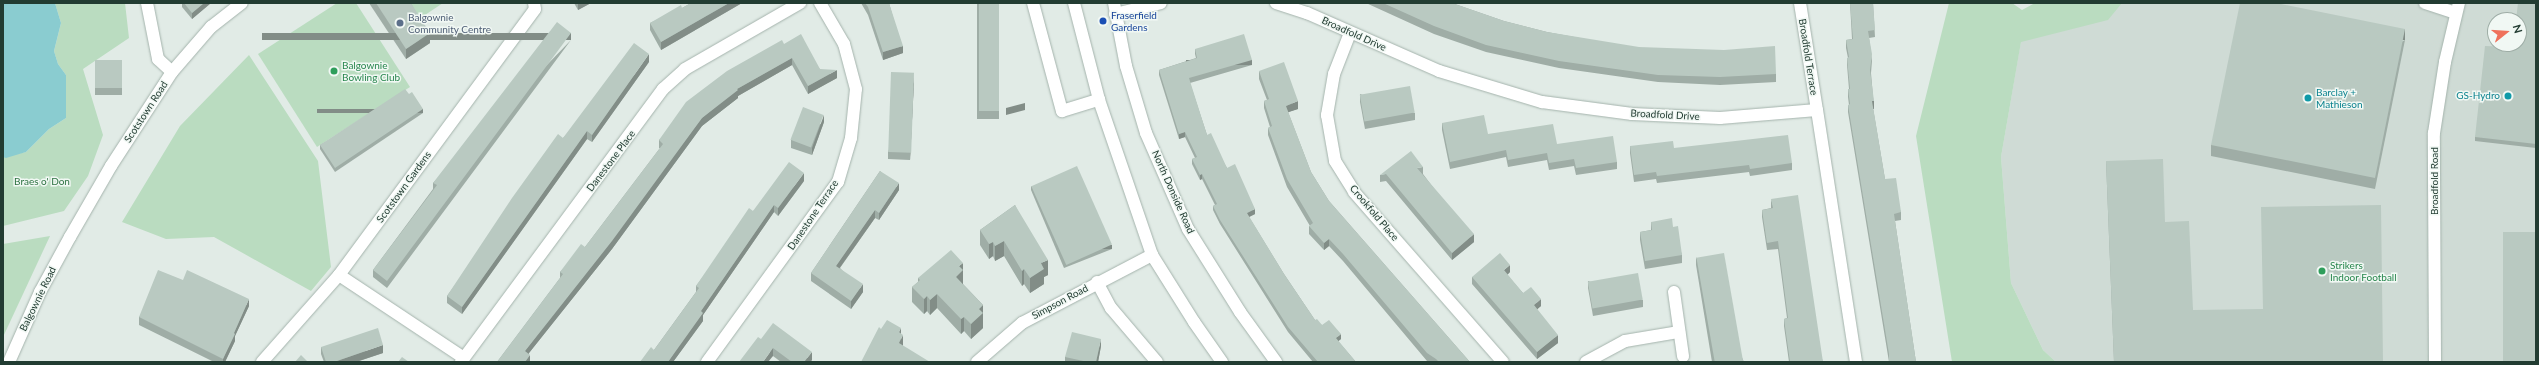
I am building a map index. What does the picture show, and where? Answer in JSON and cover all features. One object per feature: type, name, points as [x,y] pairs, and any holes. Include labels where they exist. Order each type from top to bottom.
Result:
[{"type":"street","points":[[147,3],[158,58],[172,72]]},
{"type":"street","name":"Scotstown Road","points":[[70,237],[111,166],[172,72],[211,27],[242,3]]},
{"type":"street","name":"Scotstown Gardens","points":[[262,362],[339,275],[535,9],[534,3]]},
{"type":"street","name":"Danestone Place","points":[[462,360],[663,89],[685,69],[800,3]]},
{"type":"street","name":"Danestone Terrace","points":[[707,362],[833,188],[842,168],[851,138],[856,89],[844,44],[820,3]]},
{"type":"street","points":[[1034,3],[1062,111],[1099,100]]},
{"type":"street","points":[[1074,3],[1099,100],[1152,255],[1194,322],[1222,362]]},
{"type":"street","points":[[1115,9],[1161,3]]},
{"type":"street","name":"Broadfold Drive","points":[[1276,3],[1307,13],[1350,34],[1439,71],[1542,102],[1632,114],[1720,118],[1817,110]]},
{"type":"street","name":"Broadfold Terrace","points":[[1800,3],[1817,110]]},
{"type":"street","points":[[2425,3],[2457,8]]},
{"type":"street","name":"Broadfold Road","points":[[2435,362],[2434,133],[2457,8]]},
{"type":"street","name":"North Donside Road","points":[[1115,9],[1126,66],[1146,133],[1188,229],[1240,312],[1276,362]]},
{"type":"street","name":"Crookfold Place","points":[[1350,34],[1334,74],[1327,115],[1335,161],[1354,192],[1503,362]]},
{"type":"street","points":[[1817,110],[1856,362]]},
{"type":"street","name":"Balgownie Road","points":[[9,362],[40,292],[70,237]]},
{"type":"street","name":"Simpson Road","points":[[977,362],[1022,322],[1152,255]]},
{"type":"street","points":[[339,275],[462,360]]},
{"type":"street","points":[[1097,282],[1111,308],[1157,362]]},
{"type":"street","points":[[1674,292],[1683,356]]},
{"type":"street","points":[[1586,362],[1626,341],[1679,332]]},
{"type":"shaded area","points":[[2118,3],[2536,3],[2536,362],[2056,362],[2043,350],[2011,283],[2001,157],[2021,41]]},
{"type":"green space","name":"Braes o' Don","points":[[55,3],[125,3],[129,38],[83,69],[103,135],[88,176],[64,211],[3,226],[3,157],[26,152],[49,129],[66,118],[66,75],[58,64],[54,51],[61,23]]},
{"type":"green space","name":"Balgownie Bowling Club","points":[[337,3],[356,3],[410,87],[317,147],[258,54]]},
{"type":"green space","points":[[409,3],[443,3],[419,19]]},
{"type":"green space","points":[[1949,3],[2012,3],[2022,10],[2035,3],[2122,3],[2108,20],[2021,42],[2001,157],[2011,283],[2043,350],[2056,362],[1952,362],[1916,136]]},
{"type":"green space","points":[[249,55],[318,161],[331,267],[311,291],[214,237],[166,239],[122,222],[180,126]]},
{"type":"green space","points":[[50,236],[3,337],[3,244]]},
{"type":"water","points":[[3,3],[55,3],[61,23],[54,51],[58,64],[66,75],[66,118],[49,129],[26,152],[6,158],[3,157]]},
{"type":"building","points":[[184,3],[204,3],[192,13]]},
{"type":"building","name":"Balgownie Community Centre","points":[[376,3],[411,3],[430,33],[406,49]]},
{"type":"building","points":[[691,3],[729,3],[661,42],[650,23],[681,5],[682,8]]},
{"type":"building","points":[[865,3],[889,3],[903,46],[883,52],[868,7]]},
{"type":"building","points":[[979,3],[999,3],[999,111],[979,111]]},
{"type":"building","points":[[1383,3],[1452,3],[1504,21],[1547,32],[1639,47],[1724,50],[1775,46],[1776,74],[1720,77],[1658,75],[1559,61],[1486,45],[1434,26]]},
{"type":"building","points":[[1850,3],[1873,3],[1875,30],[1868,31],[1872,54],[1870,70],[1874,101],[1872,101],[1885,179],[1896,178],[1901,212],[1894,214],[1916,362],[1889,362],[1889,354],[1848,105],[1850,104],[1848,89],[1850,89],[1847,58],[1849,57],[1846,40],[1853,39]]},
{"type":"building","name":"Barclay + Mathieson","points":[[2240,3],[2276,3],[2405,29],[2375,178],[2211,145]]},
{"type":"building","name":"GS-Hydro","points":[[2518,3],[2536,3],[2536,144],[2475,137],[2485,46],[2487,46],[2487,52],[2527,52],[2527,12],[2517,12]]},
{"type":"building","points":[[557,22],[571,33],[387,281],[373,270],[437,185],[433,183]]},
{"type":"building","points":[[801,34],[820,69],[837,70],[808,86],[792,58],[737,89],[738,90],[702,118],[612,241],[525,351],[530,355],[525,362],[497,362],[563,274],[560,272],[581,244],[585,247],[663,144],[659,140],[686,102],[727,71],[782,40],[784,44]]},
{"type":"building","points":[[1244,34],[1252,60],[1189,78],[1207,135],[1211,133],[1227,168],[1235,164],[1255,209],[1247,213],[1284,274],[1315,320],[1317,319],[1322,325],[1329,320],[1341,334],[1336,338],[1356,362],[1318,362],[1288,327],[1220,220],[1213,206],[1217,204],[1202,174],[1200,175],[1192,159],[1197,157],[1185,132],[1179,134],[1159,70],[1197,58],[1195,49]]},
{"type":"building","points":[[634,43],[649,54],[592,135],[587,131],[462,307],[447,296],[512,198],[558,134],[563,138]]},
{"type":"building","points":[[95,60],[122,60],[122,88],[95,88]]},
{"type":"building","points":[[1284,62],[1298,101],[1286,106],[1311,172],[1329,201],[1470,362],[1439,362],[1427,353],[1343,254],[1329,239],[1324,243],[1309,226],[1313,223],[1287,179],[1268,128],[1272,126],[1264,101],[1269,99],[1259,71]]},
{"type":"building","points":[[891,72],[914,73],[911,153],[888,152]]},
{"type":"building","points":[[1410,86],[1415,113],[1364,121],[1360,95]]},
{"type":"building","points":[[405,89],[409,94],[412,92],[423,109],[335,168],[320,145]]},
{"type":"building","points":[[803,107],[824,115],[811,148],[790,140]]},
{"type":"building","points":[[1484,115],[1488,134],[1553,124],[1557,144],[1613,136],[1617,162],[1576,168],[1574,159],[1549,163],[1547,153],[1508,160],[1506,150],[1450,162],[1442,123]]},
{"type":"building","points":[[1788,135],[1792,163],[1750,169],[1749,165],[1657,176],[1656,172],[1634,175],[1630,146],[1673,141],[1674,148]]},
{"type":"building","points":[[1411,151],[1423,167],[1417,168],[1474,234],[1452,253],[1386,174],[1380,175]]},
{"type":"building","points":[[2163,159],[2165,222],[2189,221],[2193,310],[2263,309],[2261,207],[2381,205],[2383,362],[2114,362],[2106,161]]},
{"type":"building","points":[[789,162],[804,173],[778,208],[774,205],[701,311],[703,313],[668,362],[640,362],[651,347],[654,350],[699,288],[696,286],[749,208],[753,211]]},
{"type":"building","points":[[1077,166],[1112,245],[1066,265],[1031,186]]},
{"type":"building","points":[[880,171],[899,183],[879,213],[875,210],[836,266],[863,284],[851,301],[811,273]]},
{"type":"building","points":[[1798,195],[1823,362],[1790,362],[1784,319],[1788,318],[1778,241],[1767,243],[1762,210],[1773,208],[1771,199]]},
{"type":"building","points":[[1015,205],[1048,260],[1041,263],[1044,269],[1030,278],[1024,269],[1022,271],[1004,241],[995,246],[993,242],[989,244],[980,230]]},
{"type":"building","points":[[1672,218],[1673,227],[1678,226],[1682,255],[1645,261],[1640,232],[1652,230],[1651,222]]},
{"type":"building","points":[[2503,232],[2536,232],[2536,362],[2503,362]]},
{"type":"building","points":[[951,250],[963,263],[959,266],[963,270],[956,277],[983,305],[979,309],[983,313],[971,324],[964,317],[961,319],[937,294],[930,300],[927,296],[924,299],[912,287],[920,280],[918,278]]},
{"type":"building","points":[[1500,253],[1510,265],[1504,270],[1523,293],[1531,287],[1541,299],[1534,305],[1558,335],[1537,352],[1472,277]]},
{"type":"building","points":[[1724,253],[1743,362],[1715,362],[1696,258]]},
{"type":"building","points":[[158,270],[183,280],[187,270],[249,299],[223,359],[139,317]]},
{"type":"building","points":[[1638,273],[1643,300],[1592,308],[1588,282]]},
{"type":"building","points":[[887,320],[901,328],[899,332],[903,335],[899,343],[930,362],[861,362],[879,327],[881,329]]},
{"type":"building","points":[[773,323],[812,352],[804,362],[792,362],[773,348],[763,362],[739,362],[758,337],[761,339]]},
{"type":"building","points":[[378,328],[383,345],[334,362],[326,362],[321,347]]},
{"type":"building","points":[[1072,332],[1101,339],[1096,362],[1088,362],[1065,357]]},
{"type":"building","points":[[301,355],[308,362],[295,362]]},
{"type":"building","points":[[402,357],[409,362],[398,362]]},
{"type":"place","name":"Fraserfield Gardens","points":[[1103,21]]},
{"type":"place","name":"Balgownie Community Centre","points":[[400,23]]},
{"type":"place","name":"Balgownie Bowling Club","points":[[334,71]]},
{"type":"place","name":"GS-Hydro","points":[[2508,96]]},
{"type":"place","name":"Barclay + Mathieson","points":[[2308,98]]},
{"type":"place","name":"Strikers Indoor Football","points":[[2322,271]]}]
